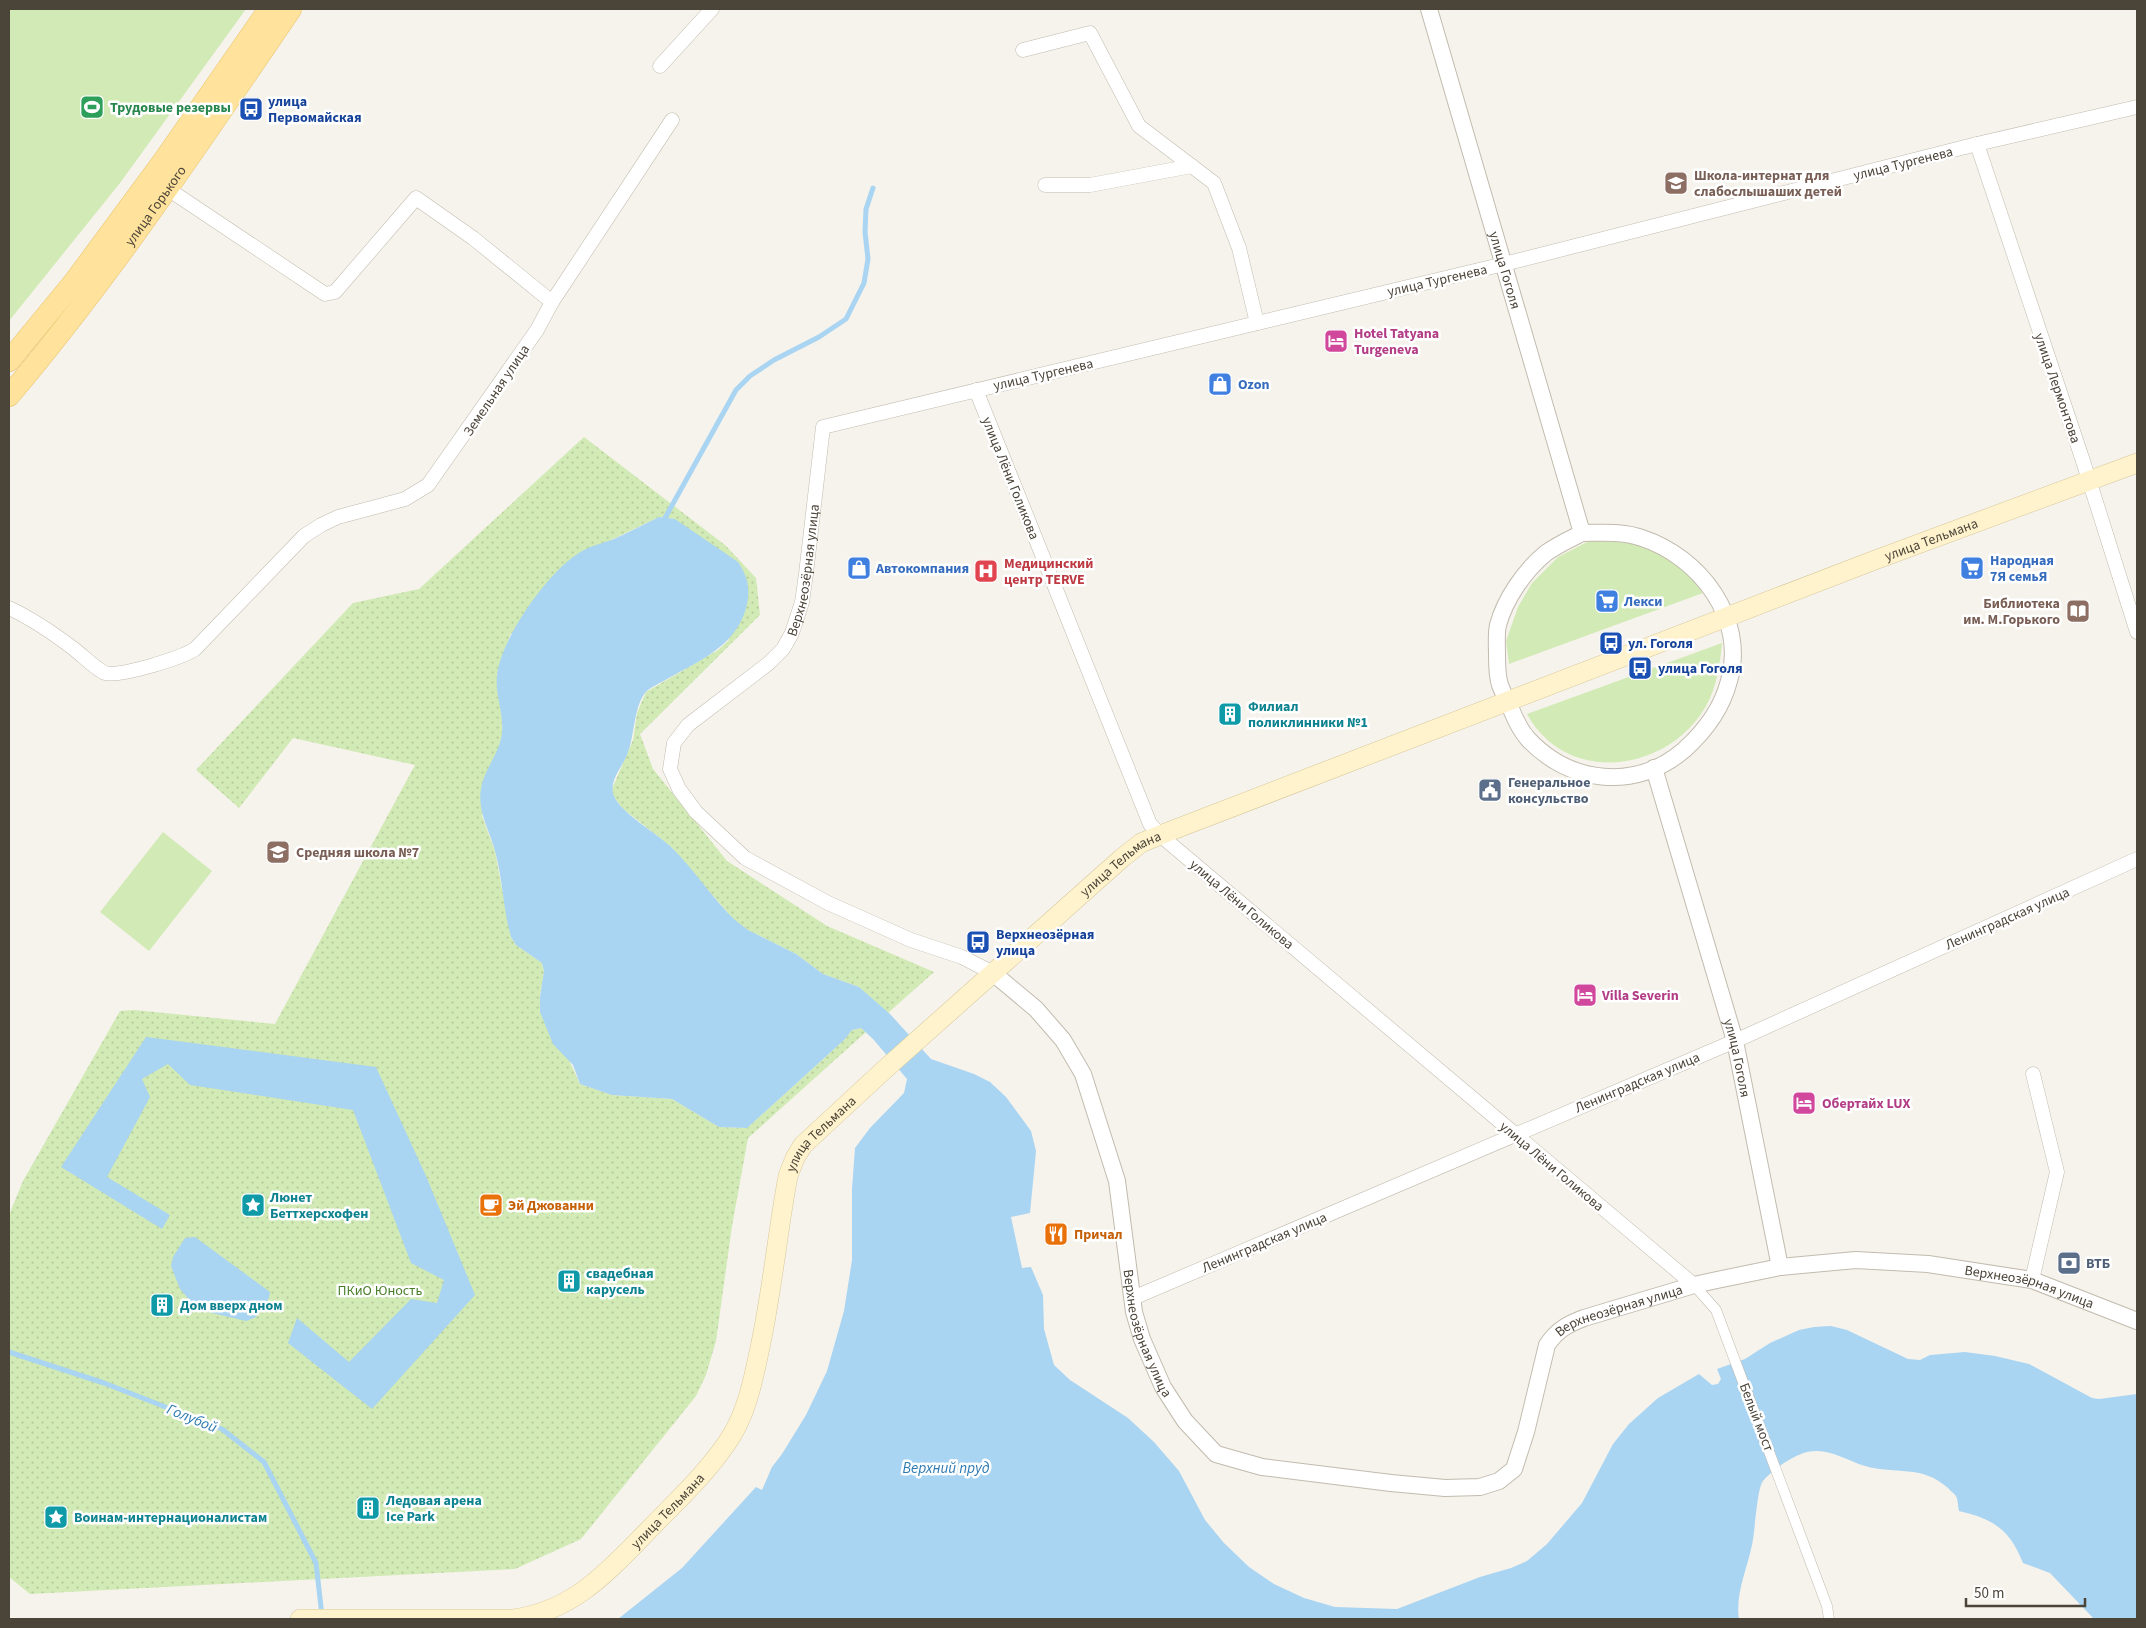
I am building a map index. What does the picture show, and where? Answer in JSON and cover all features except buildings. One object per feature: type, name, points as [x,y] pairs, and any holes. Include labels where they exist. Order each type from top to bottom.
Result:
[{"type":"main road","name":"улица Горького","points":[[9,396],[96,288],[269,9]]},
{"type":"main road","name":"улица Горького","points":[[9,361],[74,282],[160,183],[291,9]]},
{"type":"main road","name":"улица Тельмана","points":[[301,1619],[505,1619],[530,1617],[548,1612],[573,1598],[621,1558],[704,1470],[732,1434],[743,1410],[754,1379],[766,1324],[788,1176],[795,1158],[811,1136],[1122,858],[1141,844],[1726,616],[2137,463]]},
{"type":"street","points":[[660,66],[712,9]]},
{"type":"street","name":"улица Гоголя","points":[[1429,9],[1582,533]]},
{"type":"street","points":[[1023,50],[1090,33],[1139,126],[1214,184],[1239,248],[1257,323]]},
{"type":"street","name":"улица Тургенева","points":[[823,427],[1504,264],[1976,144],[2137,107]]},
{"type":"street","name":"Земельная улица","points":[[9,608],[51,631],[105,672],[125,672],[188,654],[304,536],[338,517],[405,499],[428,485],[536,330],[552,302],[672,120]]},
{"type":"street","name":"улица Лермонтова","points":[[1976,144],[2089,480],[2137,632]]},
{"type":"street","points":[[1045,185],[1090,185],[1192,166]]},
{"type":"street","points":[[160,183],[325,294],[335,292],[416,198],[473,238],[552,302]]},
{"type":"street","name":"улица Лёни Голикова","points":[[976,390],[1147,819],[1160,835],[1694,1285]]},
{"type":"street","name":"Верхнеозёрная улица","points":[[823,427],[802,602],[792,633],[783,649],[769,663],[688,725],[674,744],[670,768],[679,789],[696,812],[745,858],[828,903],[902,936],[968,960],[993,973],[1036,1009],[1063,1040],[1083,1074],[1117,1181],[1134,1312],[1142,1338],[1163,1387],[1185,1421],[1216,1454],[1262,1467],[1391,1484],[1445,1488],[1480,1487],[1499,1480],[1514,1469],[1526,1432],[1547,1345],[1555,1332],[1584,1318],[1694,1285],[1780,1267],[1846,1260],[1900,1261],[2032,1280],[2137,1321]]},
{"type":"street","points":[[1582,533],[1619,533],[1641,537],[1666,548],[1685,561],[1707,584],[1720,602],[1726,616],[1732,634],[1734,653],[1733,667],[1722,700],[1707,725],[1687,747],[1674,758],[1638,774],[1616,778],[1586,775],[1569,768],[1545,753],[1526,737],[1499,684],[1497,663],[1498,626],[1506,606],[1523,577],[1545,554],[1582,533]]},
{"type":"street","name":"улица Гоголя","points":[[1654,768],[1735,1040],[1780,1267]]},
{"type":"street","name":"Ленинградская улица","points":[[1132,1298],[1735,1040],[2137,859]]},
{"type":"street","points":[[2032,1280],[2057,1172],[2033,1074]]},
{"type":"street","name":"Белый мост","points":[[1694,1285],[1716,1310],[1728,1339],[1827,1606],[1829,1619]]},
{"type":"green space","name":"Трудовые резервы","points":[[9,9],[246,9],[120,183],[9,321]]},
{"type":"green space","name":"ПКиО Юность","points":[[584,437],[725,545],[756,578],[760,615],[640,734],[653,769],[727,861],[827,926],[934,972],[888,1013],[859,987],[823,974],[796,954],[748,930],[734,920],[670,846],[622,808],[614,797],[612,789],[633,740],[637,713],[646,692],[718,650],[729,640],[675,519],[659,517],[611,540],[510,635],[497,676],[503,721],[502,736],[497,753],[491,763],[482,816],[495,851],[511,937],[516,945],[542,963],[544,971],[540,997],[580,1084],[612,1095],[672,1099],[719,1127],[747,1128],[844,1040],[852,1030],[861,1028],[866,1032],[748,1138],[732,1226],[716,1341],[706,1375],[696,1396],[581,1539],[515,1569],[30,1594],[9,1577],[9,1215],[23,1181],[120,1011],[134,1010],[275,1024],[415,765],[293,738],[239,808],[196,770],[353,603],[419,589]]},
{"type":"green space","points":[[1589,541],[1627,543],[1662,554],[1684,569],[1697,583],[1703,593],[1509,664],[1506,641],[1518,607],[1532,583],[1558,557]]},
{"type":"green space","points":[[1722,643],[1715,683],[1706,706],[1689,729],[1667,746],[1643,757],[1617,762],[1591,761],[1566,753],[1544,737],[1527,714]]},
{"type":"green space","points":[[163,832],[212,871],[149,951],[100,912]]},
{"type":"water","name":"Верхний пруд","points":[[659,517],[675,519],[738,562],[748,584],[748,601],[741,621],[734,633],[715,651],[645,693],[638,707],[630,748],[614,780],[614,796],[623,809],[670,846],[726,911],[748,930],[796,954],[823,974],[859,987],[890,1014],[931,1059],[974,1074],[990,1082],[1006,1097],[1031,1131],[1036,1151],[1030,1213],[1011,1217],[1022,1268],[1031,1267],[1043,1295],[1044,1329],[1054,1365],[1070,1380],[1128,1418],[1154,1442],[1179,1471],[1205,1520],[1224,1543],[1249,1567],[1274,1584],[1304,1598],[1335,1607],[1397,1609],[1480,1577],[1511,1568],[1527,1561],[1547,1544],[1582,1503],[1613,1444],[1629,1424],[1658,1398],[1699,1374],[1712,1385],[1718,1384],[1721,1379],[1717,1369],[1745,1359],[1770,1343],[1799,1330],[1831,1326],[1847,1330],[1908,1359],[1920,1360],[1930,1355],[1965,1352],[1995,1356],[2029,1364],[2092,1398],[2099,1399],[2137,1394],[2137,1619],[2094,1619],[2050,1573],[2023,1563],[2012,1542],[1999,1528],[1982,1518],[1959,1511],[1956,1496],[1938,1481],[1928,1476],[1908,1471],[1876,1469],[1837,1455],[1815,1451],[1801,1454],[1783,1464],[1767,1477],[1761,1485],[1752,1545],[1740,1591],[1739,1619],[618,1619],[682,1568],[756,1487],[762,1490],[772,1467],[806,1415],[827,1371],[844,1311],[852,1260],[852,1189],[855,1148],[870,1128],[904,1093],[907,1079],[873,1039],[861,1028],[852,1030],[844,1040],[747,1128],[719,1127],[672,1099],[612,1095],[580,1084],[573,1065],[553,1044],[540,1012],[544,971],[542,963],[516,945],[511,937],[498,862],[481,806],[481,789],[485,775],[501,740],[502,733],[502,718],[497,691],[500,661],[515,627],[526,610],[551,577],[564,564],[585,549],[614,539]]},
{"type":"water","points":[[146,1037],[376,1067],[426,1176],[475,1295],[372,1409],[288,1343],[297,1318],[349,1362],[411,1299],[437,1303],[444,1280],[411,1263],[353,1110],[190,1085],[168,1064],[142,1079],[150,1097],[107,1177],[170,1215],[162,1229],[61,1167]]},
{"type":"water","points":[[195,1237],[270,1292],[269,1298],[256,1317],[246,1321],[204,1311],[193,1304],[180,1289],[171,1266],[173,1257],[185,1238]]},
{"type":"waterway","points":[[665,518],[736,390],[750,376],[774,360],[819,337],[846,319],[864,283],[868,259],[865,232],[866,209],[873,188]]},
{"type":"waterway","name":"Голубой","points":[[9,1352],[104,1383],[222,1429],[264,1462],[316,1563],[322,1616]]},
{"type":"place","name":"Трудовые резервы","points":[[92,107]]},
{"type":"place","name":"улица Первомайская","points":[[251,109]]},
{"type":"place","name":"Школа-интернат для слабослышаших детей","points":[[1676,183]]},
{"type":"place","name":"Hotel Tatyana Turgeneva","points":[[1336,341]]},
{"type":"place","name":"Ozon","points":[[1220,384]]},
{"type":"place","name":"Автокомпания","points":[[859,568]]},
{"type":"place","name":"Народная 7Я семьЯ","points":[[1972,568]]},
{"type":"place","name":"Медицинский центр TERVE","points":[[986,571]]},
{"type":"place","name":"Лекси","points":[[1607,601]]},
{"type":"place","name":"Библиотека им. М.Горького","points":[[2078,611]]},
{"type":"place","name":"ул. Гоголя","points":[[1611,643]]},
{"type":"place","name":"улица Гоголя","points":[[1640,668]]},
{"type":"place","name":"Филиал поликлинники №1","points":[[1230,714]]},
{"type":"place","name":"Генеральное консульство","points":[[1490,790]]},
{"type":"place","name":"Средняя школа №7","points":[[278,852]]},
{"type":"place","name":"Верхнеозёрная улица","points":[[978,942]]},
{"type":"place","name":"Villa Severin","points":[[1585,995]]},
{"type":"place","name":"Обертайх LUX","points":[[1804,1103]]},
{"type":"place","name":"Люнет Беттхерсхофен","points":[[253,1205]]},
{"type":"place","name":"Эй Джованни","points":[[491,1205]]},
{"type":"place","name":"Причал","points":[[1056,1234]]},
{"type":"place","name":"ВТБ","points":[[2069,1263]]},
{"type":"place","name":"свадебная карусель","points":[[569,1281]]},
{"type":"place","name":"Дом вверх дном","points":[[162,1305]]},
{"type":"place","name":"Ледовая арена Ice Park","points":[[368,1508]]},
{"type":"place","name":"Воинам-интернационалистам","points":[[56,1517]]}]
